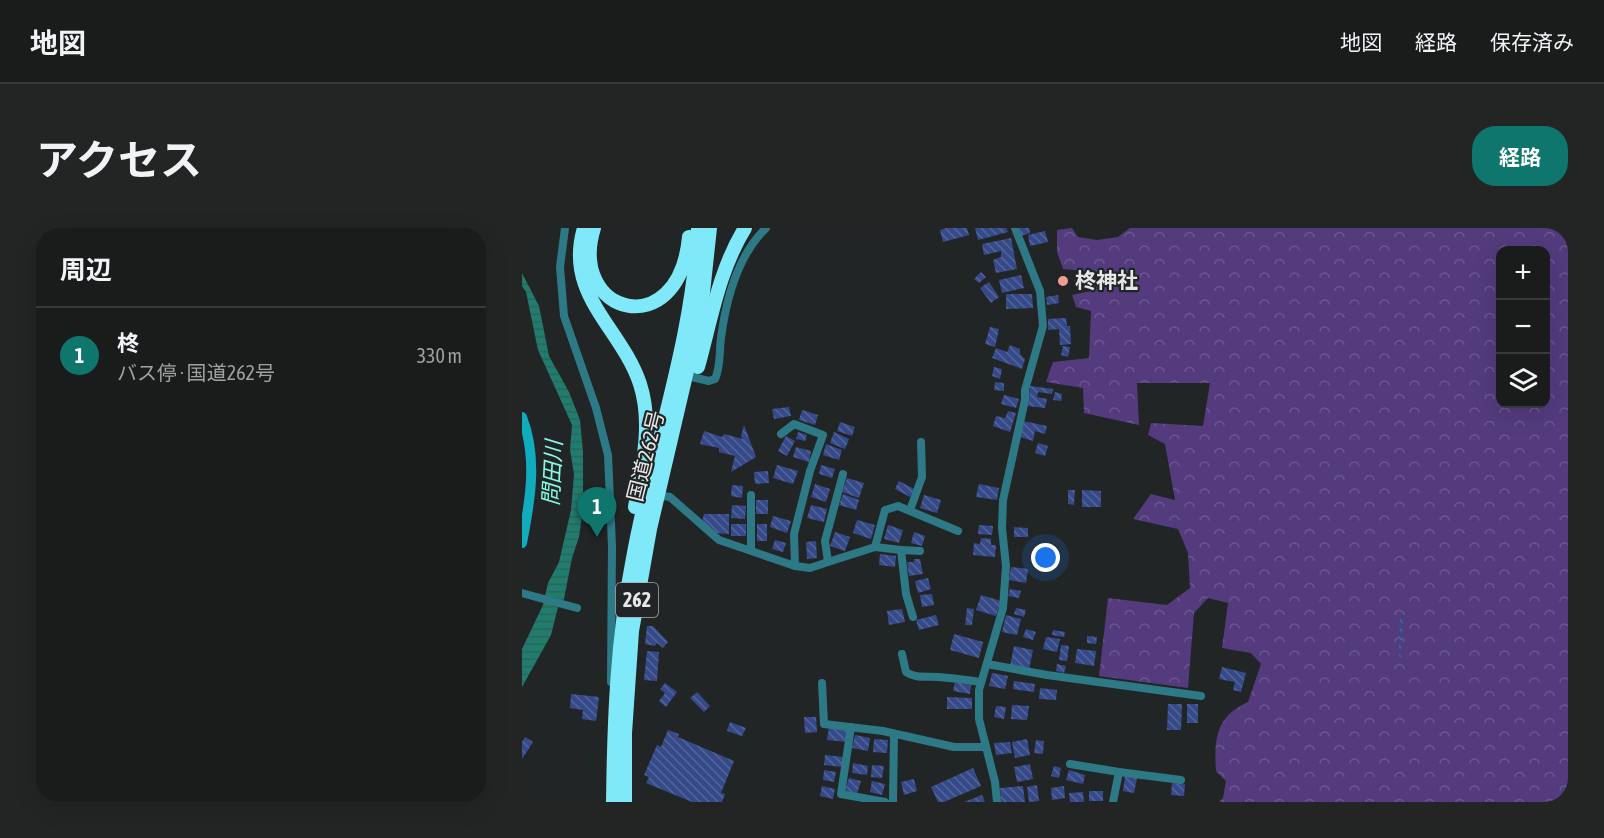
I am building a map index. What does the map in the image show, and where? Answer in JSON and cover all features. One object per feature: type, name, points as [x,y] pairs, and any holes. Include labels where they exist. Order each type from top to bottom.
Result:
[{"type":"highway","points":[[584,228],[580,239],[579,263],[585,288],[632,363],[645,405],[646,431],[628,547],[626,599]]},
{"type":"highway","points":[[594,228],[589,256],[593,276],[602,291],[615,301],[626,305],[644,306],[662,299],[674,287],[688,253],[690,228]]},
{"type":"highway","name":"国道262号","points":[[613,802],[615,691],[626,599],[643,510],[685,332],[692,293],[698,228]]},
{"type":"highway","points":[[692,377],[710,228]]},
{"type":"highway","points":[[692,377],[731,252],[745,228]]},
{"type":"highway","name":"国道262号","points":[[625,802],[625,733],[632,631],[657,495],[681,402],[692,377]]},
{"type":"street","points":[[565,228],[560,267],[564,316],[596,408],[608,455],[612,546],[613,779]]},
{"type":"street","points":[[692,377],[709,381],[715,379],[718,372],[722,332],[735,281],[755,239],[766,228]]},
{"type":"street","points":[[997,802],[995,782],[979,719],[979,690],[1003,608],[1006,566],[1002,513],[1005,489],[1025,400],[1025,390],[1043,326],[1040,291],[1015,228]]},
{"type":"street","points":[[522,417],[529,444],[531,472],[530,503],[522,543]]},
{"type":"street","points":[[781,434],[794,424],[823,435],[810,471],[794,534],[795,566]]},
{"type":"street","points":[[910,510],[922,477],[921,442]]},
{"type":"street","points":[[828,562],[825,541],[843,474]]},
{"type":"street","points":[[657,495],[670,497],[719,540],[795,566],[810,568],[875,547],[920,551]]},
{"type":"street","points":[[751,495],[751,550]]},
{"type":"street","points":[[875,547],[885,510],[898,506],[958,531]]},
{"type":"street","points":[[901,550],[906,594],[914,617]]},
{"type":"street","points":[[522,593],[575,607]]},
{"type":"street","points":[[902,654],[906,672],[912,676],[981,682]]},
{"type":"street","points":[[987,664],[1047,675],[1201,696]]},
{"type":"street","points":[[822,683],[824,724],[894,734],[954,747],[985,747]]},
{"type":"street","points":[[851,727],[842,794],[885,802]]},
{"type":"street","points":[[893,802],[894,734]]},
{"type":"street","points":[[1070,764],[1181,780]]},
{"type":"street","points":[[1113,802],[1119,772]]},
{"type":"green space","points":[[1072,228],[1078,237],[1097,240],[1118,237],[1130,228],[1568,228],[1568,802],[1219,802],[1223,798],[1226,781],[1216,771],[1219,730],[1229,714],[1248,702],[1261,664],[1251,653],[1222,648],[1228,603],[1208,598],[1194,613],[1188,688],[1099,676],[1108,598],[1167,605],[1190,588],[1188,553],[1178,529],[1133,519],[1151,494],[1175,500],[1165,444],[1148,435],[1151,423],[1203,426],[1210,383],[1137,383],[1139,425],[1084,413],[1083,388],[1046,382],[1053,362],[1089,358],[1091,311],[1076,307],[1072,295],[1091,291],[1084,271],[1063,269],[1057,252],[1057,230]]},
{"type":"shaded area","points":[[522,273],[539,306],[549,356],[569,392],[580,420],[583,452],[583,510],[564,599],[558,607],[551,635],[522,687],[522,649],[543,605],[548,583],[559,562],[571,510],[574,474],[570,450],[572,425],[538,350],[526,292],[522,286]]},
{"type":"building","points":[[967,228],[969,235],[943,242],[940,230]]},
{"type":"building","points":[[975,228],[1006,228],[1008,232],[978,240]]},
{"type":"building","points":[[1019,228],[1029,228],[1030,233],[1021,236]]},
{"type":"building","points":[[1045,231],[1048,242],[1030,246],[1028,235]]},
{"type":"building","points":[[1011,238],[1017,269],[996,273],[993,260],[1001,257],[1001,251],[984,255],[982,244]]},
{"type":"building","points":[[981,272],[986,277],[979,283],[974,279]]},
{"type":"building","points":[[1021,275],[1024,288],[1002,293],[999,280]]},
{"type":"building","points":[[1082,278],[1085,286],[1077,288],[1074,280]]},
{"type":"building","points":[[989,282],[999,297],[991,303],[980,288]]},
{"type":"building","points":[[1006,294],[1032,294],[1033,308],[1006,309]]},
{"type":"building","points":[[1058,295],[1059,303],[1047,305],[1046,297]]},
{"type":"building","points":[[1066,318],[1067,326],[1070,326],[1071,344],[1060,345],[1059,329],[1048,330],[1048,319]]},
{"type":"building","points":[[990,327],[999,329],[995,347],[985,344]]},
{"type":"building","points":[[1010,345],[1020,349],[1020,354],[1025,359],[1022,369],[992,358],[996,348],[1007,352]]},
{"type":"building","points":[[1063,346],[1070,347],[1068,357],[1061,355]]},
{"type":"building","points":[[994,367],[1002,369],[1000,379],[992,376]]},
{"type":"building","points":[[995,382],[1004,383],[1004,391],[994,390]]},
{"type":"building","points":[[1030,386],[1053,389],[1052,394],[1038,392],[1037,397],[1047,399],[1045,408],[1028,406]]},
{"type":"building","points":[[1055,392],[1062,394],[1061,401],[1053,400]]},
{"type":"building","points":[[1004,395],[1019,399],[1016,408],[1001,404]]},
{"type":"building","points":[[789,407],[791,416],[774,419],[772,409]]},
{"type":"building","points":[[802,410],[818,415],[815,425],[799,420]]},
{"type":"building","points":[[1008,411],[1016,413],[1010,432],[993,426],[996,416],[1005,418]]},
{"type":"building","points":[[1023,421],[1047,426],[1045,434],[1035,431],[1033,441],[1020,437]]},
{"type":"building","points":[[840,422],[855,427],[852,436],[837,431]]},
{"type":"building","points":[[744,425],[756,457],[731,472],[735,456],[719,452],[719,448],[700,444],[704,431],[722,437],[724,434],[743,439],[741,436]]},
{"type":"building","points":[[798,432],[807,435],[805,441],[796,439]]},
{"type":"building","points":[[834,432],[849,439],[845,449],[830,443]]},
{"type":"building","points":[[786,436],[795,441],[787,456],[778,451]]},
{"type":"building","points":[[1038,443],[1048,446],[1045,456],[1035,453]]},
{"type":"building","points":[[826,444],[842,450],[839,460],[823,455]]},
{"type":"building","points":[[796,447],[811,451],[809,462],[793,457]]},
{"type":"building","points":[[777,465],[798,471],[793,484],[773,478]]},
{"type":"building","points":[[821,465],[835,469],[832,478],[819,474]]},
{"type":"building","points":[[768,471],[769,483],[755,484],[754,472]]},
{"type":"building","points":[[847,478],[864,483],[859,498],[842,492]]},
{"type":"building","points":[[899,481],[914,489],[910,497],[895,489]]},
{"type":"building","points":[[815,484],[830,489],[826,502],[811,497]]},
{"type":"building","points":[[979,484],[999,488],[997,500],[976,497]]},
{"type":"building","points":[[732,485],[743,486],[742,498],[731,496]]},
{"type":"building","points":[[1068,490],[1075,490],[1074,505],[1068,504]]},
{"type":"building","points":[[1082,490],[1101,491],[1101,507],[1082,507]]},
{"type":"building","points":[[843,494],[859,500],[856,510],[839,505]]},
{"type":"building","points":[[924,495],[941,500],[937,513],[920,508]]},
{"type":"building","points":[[756,500],[768,500],[768,514],[756,514]]},
{"type":"building","points":[[732,505],[746,506],[745,519],[731,518]]},
{"type":"building","points":[[811,505],[827,509],[824,522],[807,518]]},
{"type":"building","points":[[704,514],[729,514],[729,534],[716,533],[702,522]]},
{"type":"building","points":[[773,516],[791,521],[787,533],[770,527]]},
{"type":"building","points":[[857,520],[875,525],[871,539],[853,533]]},
{"type":"building","points":[[731,524],[746,524],[746,536],[731,536]]},
{"type":"building","points":[[757,524],[767,524],[767,541],[757,541]]},
{"type":"building","points":[[888,525],[903,530],[899,543],[884,539]]},
{"type":"building","points":[[979,525],[993,526],[992,535],[978,534]]},
{"type":"building","points":[[1014,527],[1028,528],[1028,537],[1014,537]]},
{"type":"building","points":[[835,532],[850,537],[845,551],[830,546]]},
{"type":"building","points":[[914,532],[925,536],[922,546],[911,543]]},
{"type":"building","points":[[981,538],[991,539],[991,545],[996,545],[995,557],[973,555],[974,543],[980,544]]},
{"type":"building","points":[[775,540],[786,543],[783,552],[772,549]]},
{"type":"building","points":[[816,541],[817,558],[807,559],[806,542]]},
{"type":"building","points":[[880,554],[896,556],[895,567],[879,565]]},
{"type":"building","points":[[914,559],[920,559],[923,574],[909,576],[907,562],[914,562]]},
{"type":"building","points":[[1011,567],[1028,569],[1026,583],[1009,580]]},
{"type":"building","points":[[928,578],[931,589],[918,593],[915,581]]},
{"type":"building","points":[[1010,589],[1021,591],[1019,598],[1008,596]]},
{"type":"building","points":[[932,594],[934,605],[922,607],[920,595]]},
{"type":"building","points":[[981,595],[1001,601],[996,616],[976,610]]},
{"type":"building","points":[[967,608],[974,609],[972,625],[965,625]]},
{"type":"building","points":[[1016,608],[1026,610],[1024,617],[1014,614]]},
{"type":"building","points":[[902,609],[905,622],[889,625],[887,611]]},
{"type":"building","points":[[936,615],[939,625],[919,630],[916,620]]},
{"type":"building","points":[[1006,615],[1021,619],[1017,635],[1002,632]]},
{"type":"building","points":[[1400,616],[1403,616],[1401,657],[1399,657]]},
{"type":"building","points":[[647,626],[653,626],[668,642],[663,648],[657,643],[655,646],[645,644]]},
{"type":"building","points":[[1026,629],[1036,632],[1033,640],[1023,637]]},
{"type":"building","points":[[1053,630],[1065,632],[1064,637],[1052,635]]},
{"type":"building","points":[[954,634],[983,642],[979,658],[950,650]]},
{"type":"building","points":[[1087,636],[1097,637],[1096,644],[1087,643]]},
{"type":"building","points":[[1046,637],[1060,639],[1057,652],[1043,649]]},
{"type":"building","points":[[1061,645],[1069,646],[1067,661],[1059,660]]},
{"type":"building","points":[[1014,646],[1033,650],[1029,669],[1010,666]]},
{"type":"building","points":[[1077,649],[1096,651],[1094,666],[1075,663]]},
{"type":"building","points":[[647,651],[659,652],[657,681],[644,680]]},
{"type":"building","points":[[1057,664],[1066,666],[1064,673],[1056,671]]},
{"type":"building","points":[[1222,667],[1246,673],[1241,692],[1233,690],[1235,682],[1219,679]]},
{"type":"building","points":[[992,673],[1008,676],[1005,689],[989,686]]},
{"type":"building","points":[[1014,681],[1035,684],[1034,692],[1013,689]]},
{"type":"building","points":[[955,682],[971,685],[970,694],[953,691]]},
{"type":"building","points":[[665,683],[677,692],[666,707],[659,701],[665,693],[660,689]]},
{"type":"building","points":[[1040,688],[1057,690],[1056,700],[1039,699]]},
{"type":"building","points":[[697,692],[710,706],[704,712],[690,698]]},
{"type":"building","points":[[571,694],[599,697],[596,721],[582,719],[583,710],[570,708]]},
{"type":"building","points":[[947,697],[972,698],[972,709],[947,709]]},
{"type":"building","points":[[1168,704],[1182,704],[1181,730],[1167,730]]},
{"type":"building","points":[[1187,704],[1198,704],[1198,723],[1187,723]]},
{"type":"building","points":[[1012,705],[1029,706],[1027,720],[1011,719]]},
{"type":"building","points":[[996,706],[1006,707],[1004,719],[994,717]]},
{"type":"building","points":[[804,717],[816,717],[817,732],[805,733]]},
{"type":"building","points":[[730,722],[746,728],[742,736],[727,731]]},
{"type":"building","points":[[829,727],[848,729],[847,742],[827,740]]},
{"type":"building","points":[[668,730],[679,734],[678,737],[734,761],[721,793],[725,794],[722,802],[692,802],[646,783],[649,777],[644,775],[657,745],[661,747]]},
{"type":"building","points":[[855,735],[870,738],[868,751],[852,748]]},
{"type":"building","points":[[525,737],[533,742],[522,759],[522,742]]},
{"type":"building","points":[[874,739],[888,740],[887,753],[873,752]]},
{"type":"building","points":[[1027,739],[1030,755],[1015,758],[1012,742]]},
{"type":"building","points":[[1036,740],[1044,741],[1043,754],[1034,753]]},
{"type":"building","points":[[1010,742],[1012,753],[996,755],[994,743]]},
{"type":"building","points":[[825,755],[843,757],[842,767],[824,765]]},
{"type":"building","points":[[853,763],[868,766],[867,775],[852,773]]},
{"type":"building","points":[[1030,764],[1033,779],[1017,782],[1014,767]]},
{"type":"building","points":[[872,765],[884,766],[882,778],[871,777]]},
{"type":"building","points":[[1054,766],[1061,768],[1059,778],[1051,776]]},
{"type":"building","points":[[973,768],[981,786],[944,802],[938,802],[931,787]]},
{"type":"building","points":[[824,770],[836,772],[834,782],[823,780]]},
{"type":"building","points":[[1069,770],[1085,775],[1083,784],[1066,780]]},
{"type":"building","points":[[1125,776],[1137,778],[1134,793],[1123,791]]},
{"type":"building","points":[[849,778],[861,781],[857,794],[845,790]]},
{"type":"building","points":[[914,779],[917,791],[904,795],[901,782]]},
{"type":"building","points":[[872,781],[885,784],[882,795],[870,792]]},
{"type":"building","points":[[1172,783],[1185,784],[1184,796],[1171,795]]},
{"type":"building","points":[[1037,785],[1039,801],[1029,802],[1027,787]]},
{"type":"building","points":[[822,786],[835,789],[833,799],[820,796]]},
{"type":"building","points":[[1023,786],[1025,802],[1001,802],[1000,788]]},
{"type":"building","points":[[1064,786],[1065,798],[1052,800],[1051,788]]},
{"type":"building","points":[[1089,791],[1103,791],[1103,801],[1089,801]]},
{"type":"building","points":[[1083,792],[1084,802],[1070,802],[1069,793]]},
{"type":"building","points":[[982,795],[985,802],[964,802]]},
{"type":"place","name":"柊神社","points":[[1063,281]]},
{"type":"place","name":"柊","points":[[597,537]]},
{"type":"water label","name":"問田川","points":[[552,473]]}]
